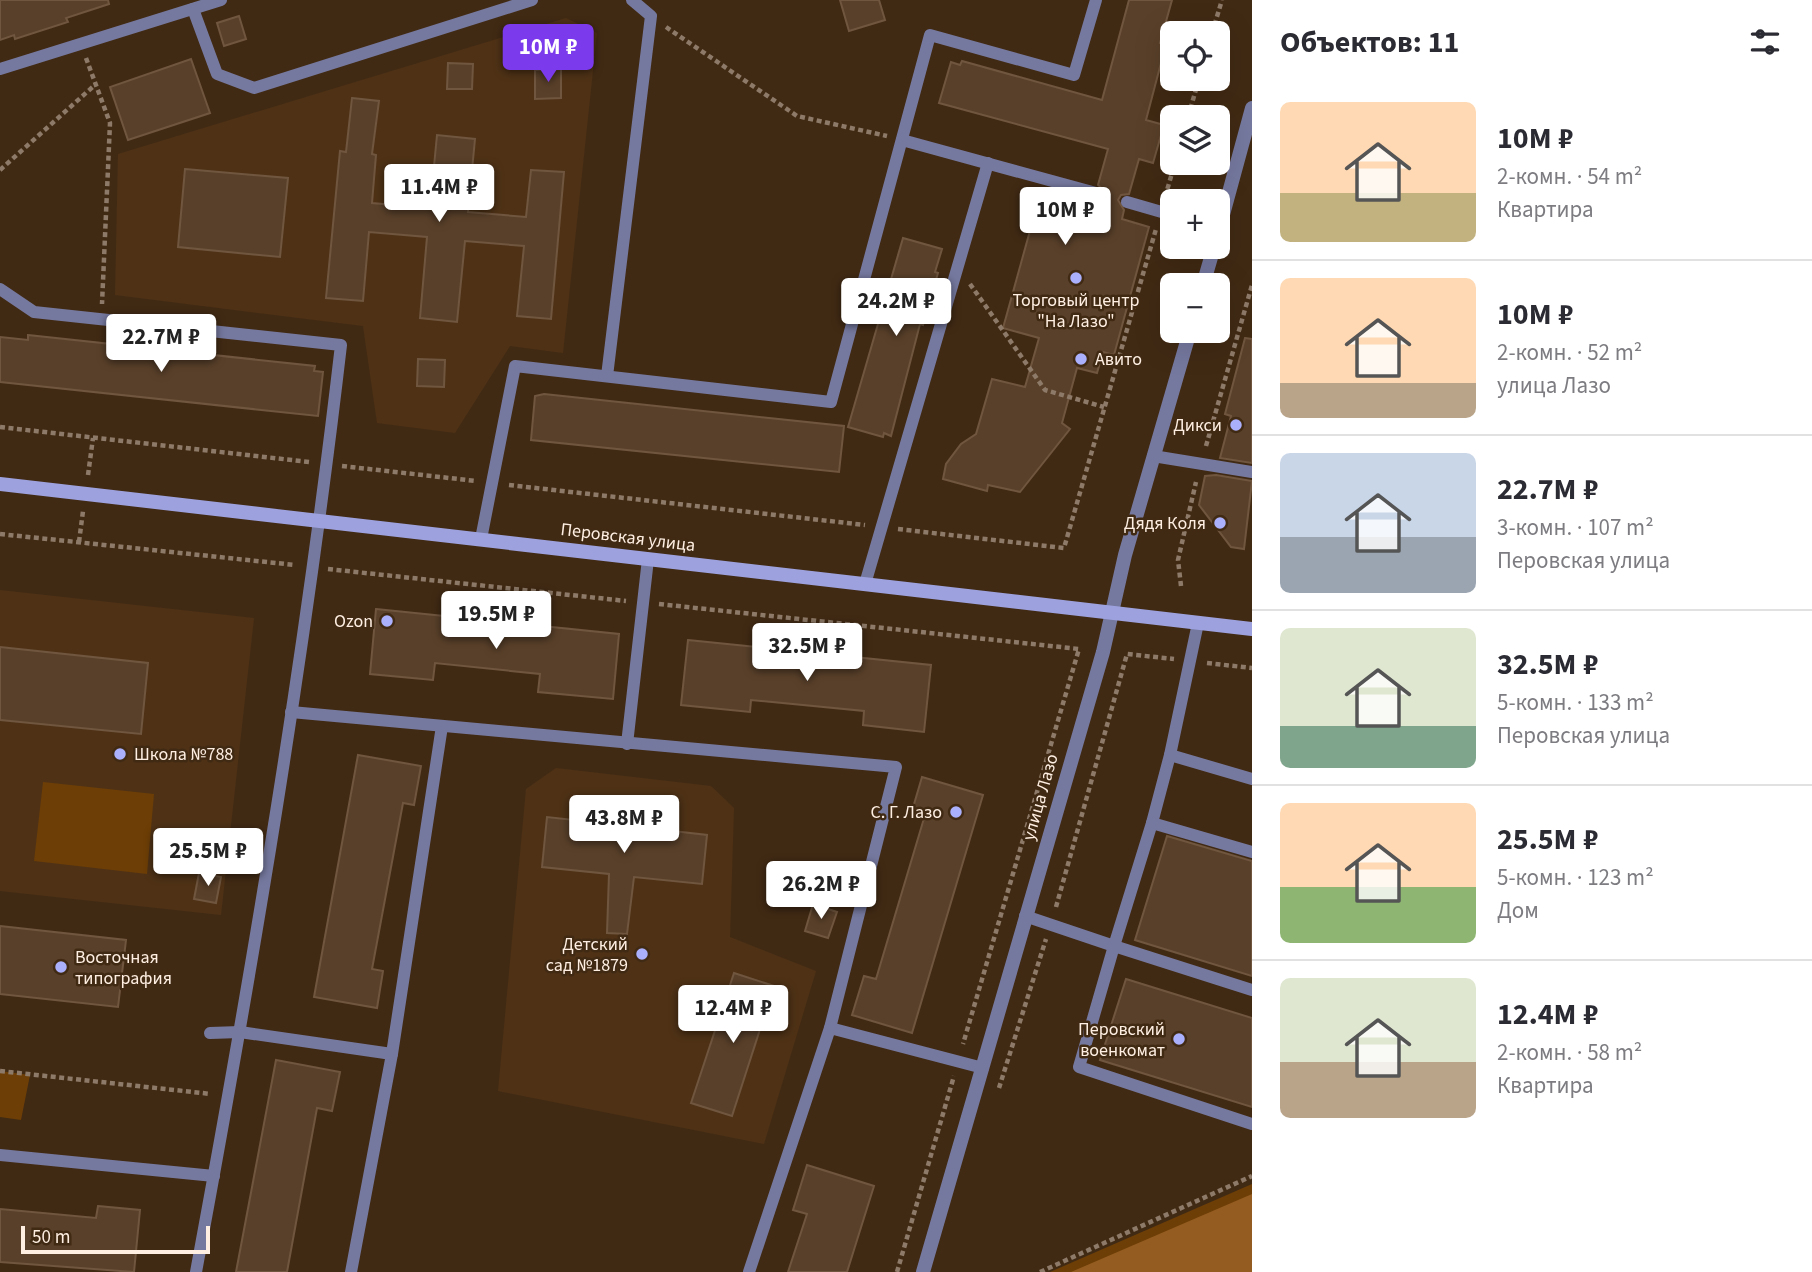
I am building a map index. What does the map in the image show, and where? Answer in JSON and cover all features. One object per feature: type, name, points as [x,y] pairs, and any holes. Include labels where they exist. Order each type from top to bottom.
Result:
[{"type":"main road","name":"Перовская улица","points":[[0,484],[1252,629]]},
{"type":"street","points":[[1230,189],[1252,108]]},
{"type":"street","name":"улица Лазо","points":[[923,1272],[1186,343]]},
{"type":"lane","points":[[0,69],[221,0]]},
{"type":"lane","points":[[193,9],[217,74],[254,88],[532,0]]},
{"type":"lane","points":[[607,376],[651,16],[632,0]]},
{"type":"lane","points":[[481,540],[515,366],[831,402],[930,35],[1074,75],[1096,0]]},
{"type":"lane","points":[[902,140],[1096,193]]},
{"type":"lane","points":[[865,584],[988,163]]},
{"type":"lane","points":[[1126,202],[1160,211]]},
{"type":"lane","points":[[0,289],[34,312],[341,345],[314,568],[240,1032],[196,1272]]},
{"type":"lane","points":[[1153,456],[1200,466],[1252,472]]},
{"type":"lane","points":[[627,744],[648,559]]},
{"type":"lane","points":[[1198,623],[1170,755],[1152,823],[1079,1067],[1252,1124]]},
{"type":"lane","points":[[291,712],[896,767],[830,1028],[749,1272]]},
{"type":"lane","points":[[351,1272],[393,1054],[442,726]]},
{"type":"lane","points":[[1170,755],[1252,779]]},
{"type":"lane","points":[[1152,823],[1252,852]]},
{"type":"lane","points":[[1025,916],[1252,990]]},
{"type":"lane","points":[[830,1028],[983,1068]]},
{"type":"lane","points":[[210,1034],[240,1032],[393,1054]]},
{"type":"lane","points":[[0,1155],[214,1176]]},
{"type":"path","points":[[1216,21],[1222,0]]},
{"type":"path","points":[[651,16],[797,116],[902,140]]},
{"type":"path","points":[[82,44],[110,123],[101,320]]},
{"type":"path","points":[[0,170],[96,84]]},
{"type":"path","points":[[0,427],[1064,548],[1104,407],[1160,235]]},
{"type":"path","points":[[958,266],[1045,390],[1104,407]]},
{"type":"path","points":[[1181,586],[1178,560],[1200,466],[1252,285]]},
{"type":"path","points":[[0,534],[1079,649],[897,1272]]},
{"type":"path","points":[[1051,925],[1127,654]]},
{"type":"path","points":[[0,1072],[228,1096]]},
{"type":"path","points":[[1040,1272],[1252,1176]]},
{"type":"shaded area","points":[[566,18],[597,33],[563,353],[510,346],[455,433],[377,423],[363,326],[115,295],[118,154]]},
{"type":"shaded area","name":"Школа №788","points":[[0,590],[254,618],[221,915],[0,891]]},
{"type":"shaded area","name":"Детский сад №1879","points":[[556,768],[711,786],[734,808],[730,937],[816,971],[764,1144],[498,1091],[526,789]]},
{"type":"shaded area","points":[[43,782],[154,794],[147,874],[34,861]]},
{"type":"shaded area","points":[[0,1071],[30,1075],[21,1120],[0,1117]]},
{"type":"shaded area","points":[[1252,1184],[1252,1272],[1050,1272]]},
{"type":"shaded area","points":[[1252,1194],[1252,1272],[1071,1272]]},
{"type":"building","points":[[0,0],[108,0],[109,4],[66,18],[68,22],[15,39],[14,35],[0,40]]},
{"type":"building","points":[[840,0],[879,0],[885,20],[849,31]]},
{"type":"building","points":[[1129,0],[1172,0],[1166,21],[1160,21],[1160,67],[1146,120],[1160,124],[1160,139],[1153,163],[1139,159],[1129,194],[1121,195],[1118,200],[1124,210],[1122,219],[1149,227],[1114,355],[1103,352],[1097,373],[1077,368],[1062,423],[1070,429],[1020,492],[988,485],[987,491],[943,479],[946,464],[961,444],[976,434],[992,379],[1025,387],[1039,338],[1003,328],[1041,191],[1093,205],[1094,201],[1102,200],[1105,191],[1098,185],[1108,149],[939,103],[951,62],[960,65],[962,61],[1102,100]]},
{"type":"building","points":[[239,16],[246,39],[224,46],[217,23]]},
{"type":"building","points":[[557,28],[584,31],[582,60],[554,57]]},
{"type":"building","points":[[191,59],[210,113],[128,140],[110,87]]},
{"type":"building","points":[[448,63],[473,64],[472,89],[447,89]]},
{"type":"building","points":[[561,69],[561,98],[535,99],[535,70]]},
{"type":"building","points":[[352,98],[379,101],[372,154],[376,155],[372,203],[430,208],[437,135],[475,139],[468,212],[526,217],[531,170],[564,172],[551,319],[517,316],[524,246],[465,241],[457,322],[420,318],[427,237],[369,232],[363,301],[326,298],[340,151],[346,152]]},
{"type":"building","points":[[185,169],[288,178],[280,257],[178,247]]},
{"type":"building","points":[[903,238],[942,249],[935,272],[938,273],[923,325],[920,324],[891,436],[884,433],[883,437],[848,427]]},
{"type":"building","points":[[28,335],[315,366],[314,371],[323,372],[318,416],[0,382],[0,337],[28,340]]},
{"type":"building","points":[[1245,338],[1252,339],[1252,463],[1220,458],[1231,416],[1225,414]]},
{"type":"building","points":[[418,359],[445,360],[444,387],[417,386]]},
{"type":"building","points":[[544,394],[844,426],[839,472],[531,440],[535,396]]},
{"type":"building","points":[[1216,475],[1252,481],[1244,549],[1231,547],[1199,505],[1205,476]]},
{"type":"building","points":[[376,609],[619,634],[613,699],[538,692],[540,674],[435,663],[433,680],[370,674]]},
{"type":"building","points":[[688,640],[931,665],[924,732],[863,725],[864,711],[751,700],[750,712],[681,705]]},
{"type":"building","points":[[0,647],[148,663],[141,734],[0,720]]},
{"type":"building","points":[[358,755],[421,766],[414,805],[403,803],[372,969],[383,971],[377,1008],[314,997]]},
{"type":"building","points":[[922,777],[983,795],[912,1033],[852,1015],[864,976],[876,979],[925,815],[912,811]]},
{"type":"building","points":[[594,809],[666,817],[664,830],[707,835],[702,884],[634,877],[627,934],[607,933],[609,874],[542,867],[547,817],[592,822]]},
{"type":"building","points":[[1167,836],[1252,861],[1252,976],[1135,940]]},
{"type":"building","points":[[199,873],[221,877],[216,903],[194,899]]},
{"type":"building","points":[[813,904],[837,912],[828,938],[805,931]]},
{"type":"building","name":"Восточная типография","points":[[0,926],[126,940],[118,1007],[0,994]]},
{"type":"building","points":[[734,973],[774,986],[732,1116],[691,1103]]},
{"type":"building","name":"Перовский военкомат","points":[[1126,979],[1252,1018],[1252,1107],[1100,1060]]},
{"type":"building","points":[[276,1060],[340,1072],[332,1111],[317,1108],[287,1272],[236,1272]]},
{"type":"building","points":[[807,1165],[874,1186],[847,1272],[788,1272],[807,1214],[793,1210]]},
{"type":"building","points":[[98,1206],[140,1210],[134,1272],[0,1262],[0,1209],[96,1218]]},
{"type":"place","name":"Торговый центр \"На Лазо\"","points":[[1076,278]]},
{"type":"place","name":"Авито","points":[[1081,359]]},
{"type":"place","name":"Дикси","points":[[1236,425]]},
{"type":"place","name":"Дядя Коля","points":[[1220,523]]},
{"type":"place","name":"Ozon","points":[[387,621]]},
{"type":"place","name":"Школа №788","points":[[120,754]]},
{"type":"place","name":"С. Г. Лазо","points":[[956,812]]},
{"type":"place","name":"Детский сад №1879","points":[[642,954]]},
{"type":"place","name":"Восточная типография","points":[[61,967]]},
{"type":"place","name":"Перовский военкомат","points":[[1179,1039]]}]
